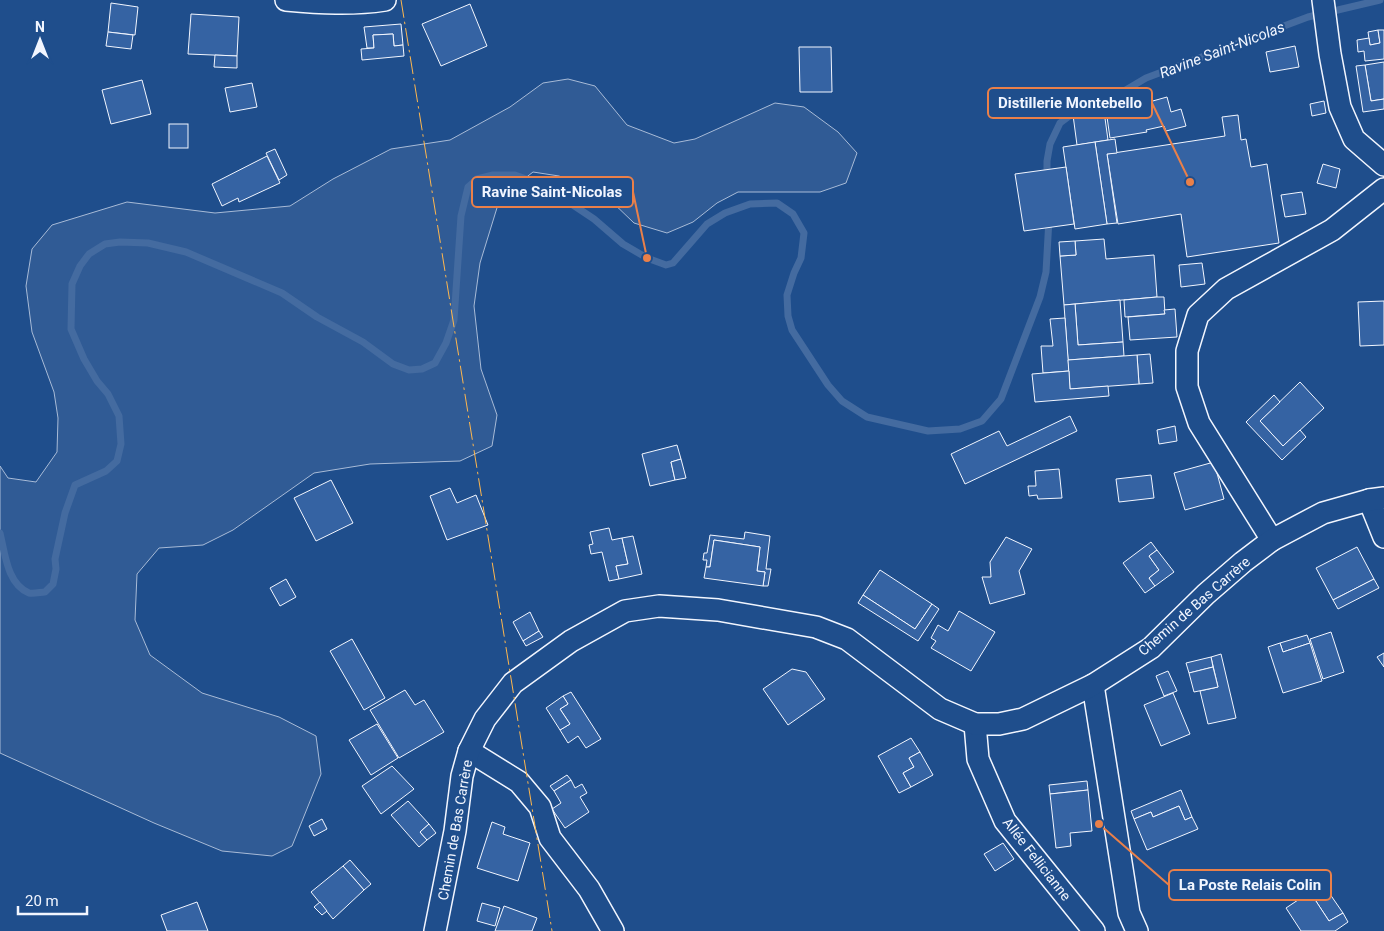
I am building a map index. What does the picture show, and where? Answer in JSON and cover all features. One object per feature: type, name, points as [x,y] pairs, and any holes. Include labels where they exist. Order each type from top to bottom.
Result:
[{"type":"street","points":[[286,0],[359,4],[385,0]]},
{"type":"street","points":[[1323,0],[1330,54],[1340,107],[1354,139],[1384,165]]},
{"type":"street","points":[[1272,540],[1199,423],[1187,387],[1187,351],[1198,315],[1226,289],[1332,230],[1384,189]]},
{"type":"street","points":[[1376,499],[1384,538]]},
{"type":"street","name":"Chemin de Bas Carrère","points":[[438,930],[455,831],[462,776],[469,751],[485,719],[513,683],[571,641],[625,611],[659,606],[718,610],[816,627],[847,639],[940,709],[975,724],[1000,724],[1023,719],[1093,685],[1151,648],[1206,594],[1272,540],[1323,513],[1376,499]]},
{"type":"street","points":[[1093,685],[1129,913],[1136,931]]},
{"type":"street","name":"Allée Fellicianne","points":[[975,724],[978,759],[1005,821],[1094,931]]},
{"type":"street","points":[[469,751],[519,782],[540,807],[550,838],[589,889],[610,929]]},
{"type":"shaded area","points":[[568,79],[595,86],[627,125],[674,143],[695,139],[775,103],[804,107],[838,132],[857,153],[846,183],[820,192],[738,192],[717,203],[693,222],[667,233],[634,223],[608,198],[559,176],[533,172],[500,198],[480,263],[474,306],[481,369],[497,415],[492,446],[460,461],[370,464],[314,473],[233,530],[203,545],[159,548],[137,574],[135,620],[150,655],[202,693],[279,717],[316,736],[321,774],[292,846],[272,856],[222,851],[154,823],[0,753],[0,466],[8,478],[36,482],[57,452],[58,418],[54,392],[32,332],[26,286],[32,249],[52,225],[127,202],[215,213],[290,206],[333,179],[391,149],[450,140],[510,107],[543,83]]},
{"type":"building","points":[[111,3],[138,7],[135,35],[108,32]]},
{"type":"building","points":[[470,4],[487,46],[441,66],[422,24]]},
{"type":"building","points":[[191,14],[239,17],[237,56],[188,54]]},
{"type":"building","points":[[401,24],[403,45],[394,46],[393,34],[373,35],[374,48],[367,48],[364,27]]},
{"type":"building","points":[[1378,30],[1380,43],[1370,45],[1368,32]]},
{"type":"building","points":[[1378,30],[1384,30],[1384,59],[1365,61],[1364,51],[1358,52],[1357,40],[1369,38],[1370,45],[1380,43]]},
{"type":"building","points":[[108,32],[133,35],[131,49],[106,46]]},
{"type":"building","points":[[393,34],[394,46],[403,45],[404,56],[362,60],[361,49],[374,48],[373,35]]},
{"type":"building","points":[[1295,46],[1299,67],[1270,72],[1266,52]]},
{"type":"building","points":[[799,47],[831,47],[832,92],[800,92]]},
{"type":"building","points":[[215,55],[237,56],[237,68],[214,67]]},
{"type":"building","points":[[1384,62],[1384,99],[1371,101],[1365,65]]},
{"type":"building","points":[[1365,65],[1371,101],[1384,99],[1384,109],[1363,112],[1356,66]]},
{"type":"building","points":[[142,80],[151,114],[111,124],[102,90]]},
{"type":"building","points":[[252,83],[257,107],[230,112],[225,88]]},
{"type":"building","points":[[1167,97],[1171,112],[1181,109],[1186,126],[1166,131],[1164,126],[1146,130],[1147,132],[1110,138],[1106,110],[1140,99],[1142,104]]},
{"type":"building","points":[[1324,101],[1326,113],[1312,116],[1310,104]]},
{"type":"building","points":[[1104,111],[1108,140],[1077,145],[1073,115]]},
{"type":"building","points":[[1238,115],[1241,140],[1246,139],[1251,167],[1267,164],[1279,243],[1187,257],[1181,214],[1118,224],[1107,154],[1225,136],[1222,117]]},
{"type":"building","points":[[169,124],[188,124],[188,148],[169,148]]},
{"type":"building","points":[[1115,139],[1117,153],[1107,154],[1117,223],[1107,224],[1095,142]]},
{"type":"building","points":[[1095,142],[1107,224],[1075,229],[1063,147]]},
{"type":"building","points":[[275,149],[287,175],[279,180],[266,153]]},
{"type":"building","points":[[267,156],[280,183],[239,202],[238,198],[222,206],[212,184]]},
{"type":"building","points":[[1323,164],[1340,169],[1336,188],[1317,183]]},
{"type":"building","points":[[1066,167],[1074,224],[1024,231],[1015,174]]},
{"type":"building","points":[[1302,192],[1306,214],[1285,217],[1281,195]]},
{"type":"building","points":[[1104,239],[1106,259],[1154,255],[1157,297],[1064,305],[1060,256],[1076,255],[1075,241]]},
{"type":"building","points":[[1075,241],[1076,255],[1060,256],[1059,242]]},
{"type":"building","points":[[1202,263],[1205,284],[1181,287],[1179,265]]},
{"type":"building","points":[[1164,297],[1165,314],[1125,317],[1124,300]]},
{"type":"building","points":[[1120,300],[1123,342],[1078,345],[1075,304]]},
{"type":"building","points":[[1384,301],[1384,345],[1360,346],[1358,302]]},
{"type":"building","points":[[1075,304],[1078,345],[1123,342],[1124,356],[1068,360],[1064,305]]},
{"type":"building","points":[[1175,309],[1177,337],[1130,340],[1128,317],[1165,314],[1164,310]]},
{"type":"building","points":[[1065,318],[1069,371],[1043,373],[1041,346],[1053,346],[1050,319]]},
{"type":"building","points":[[1150,354],[1153,383],[1139,384],[1137,355]]},
{"type":"building","points":[[1137,355],[1139,384],[1070,389],[1068,360]]},
{"type":"building","points":[[1069,371],[1070,389],[1108,386],[1109,396],[1035,402],[1032,374]]},
{"type":"building","points":[[1300,382],[1324,408],[1283,446],[1260,421]]},
{"type":"building","points":[[1274,395],[1280,402],[1260,421],[1283,446],[1300,430],[1306,437],[1282,460],[1246,422]]},
{"type":"building","points":[[1070,416],[1077,431],[965,484],[951,454],[999,431],[1007,446]]},
{"type":"building","points":[[1175,426],[1177,441],[1159,444],[1157,430]]},
{"type":"building","points":[[677,445],[681,459],[671,462],[675,480],[650,486],[642,454]]},
{"type":"building","points":[[681,459],[686,478],[675,480],[671,462]]},
{"type":"building","points":[[1214,462],[1224,499],[1185,510],[1174,473]]},
{"type":"building","points":[[1059,469],[1062,498],[1038,499],[1037,495],[1029,496],[1028,486],[1036,486],[1035,471]]},
{"type":"building","points":[[1151,475],[1154,498],[1119,502],[1116,479]]},
{"type":"building","points":[[331,480],[353,523],[316,541],[294,498]]},
{"type":"building","points":[[450,488],[457,503],[476,495],[488,525],[447,540],[430,496]]},
{"type":"building","points":[[609,528],[612,540],[622,538],[628,564],[616,566],[619,579],[609,581],[602,552],[591,554],[589,545],[593,544],[590,532]]},
{"type":"building","points":[[745,532],[770,536],[766,569],[771,569],[768,586],[763,586],[765,572],[757,571],[760,547],[714,540],[710,567],[706,567],[707,560],[703,560],[704,553],[707,553],[710,535],[744,539]]},
{"type":"building","points":[[633,536],[642,574],[619,579],[616,566],[628,564],[622,538]]},
{"type":"building","points":[[1006,537],[1032,549],[1019,571],[1025,594],[990,604],[982,577],[991,577],[990,562]]},
{"type":"building","points":[[714,540],[760,547],[757,571],[765,572],[763,586],[704,578],[706,567],[710,567]]},
{"type":"building","points":[[1151,542],[1157,550],[1149,556],[1159,570],[1149,578],[1155,586],[1145,593],[1123,563]]},
{"type":"building","points":[[1357,547],[1374,579],[1333,600],[1316,568]]},
{"type":"building","points":[[1157,550],[1174,572],[1155,586],[1149,578],[1159,570],[1149,556]]},
{"type":"building","points":[[880,570],[932,604],[915,629],[863,595]]},
{"type":"building","points":[[286,579],[296,597],[280,606],[270,588]]},
{"type":"building","points":[[1374,579],[1379,588],[1338,609],[1333,600]]},
{"type":"building","points":[[863,595],[915,629],[932,604],[939,609],[918,641],[858,603]]},
{"type":"building","points":[[959,611],[995,632],[971,671],[931,648],[936,641],[931,638],[938,625],[948,631]]},
{"type":"building","points":[[530,612],[539,631],[523,641],[513,622]]},
{"type":"building","points":[[539,631],[543,637],[526,646],[523,641]]},
{"type":"building","points":[[1331,632],[1344,672],[1323,679],[1310,639]]},
{"type":"building","points":[[1307,635],[1310,643],[1283,652],[1280,643]]},
{"type":"building","points":[[352,639],[385,698],[364,710],[330,651]]},
{"type":"building","points":[[1280,643],[1283,652],[1310,643],[1322,681],[1283,693],[1268,647]]},
{"type":"building","points":[[1384,653],[1384,667],[1377,657]]},
{"type":"building","points":[[1221,654],[1236,718],[1208,724],[1200,691],[1218,687],[1211,657]]},
{"type":"building","points":[[1211,657],[1213,667],[1189,673],[1186,663]]},
{"type":"building","points":[[1213,667],[1218,687],[1194,692],[1189,673]]},
{"type":"building","points":[[792,669],[806,672],[825,699],[788,725],[763,689]]},
{"type":"building","points":[[1168,671],[1177,691],[1164,696],[1156,676]]},
{"type":"building","points":[[405,690],[415,705],[424,700],[444,732],[399,758],[370,710]]},
{"type":"building","points":[[571,692],[601,739],[586,748],[578,736],[568,743],[560,730],[570,724],[560,709],[568,704],[563,696]]},
{"type":"building","points":[[1173,693],[1190,734],[1161,746],[1144,705]]},
{"type":"building","points":[[563,696],[568,704],[560,709],[570,724],[560,730],[546,708]]},
{"type":"building","points":[[377,724],[398,758],[371,775],[349,740]]},
{"type":"building","points":[[911,738],[920,752],[909,758],[914,767],[903,773],[911,787],[899,793],[878,756]]},
{"type":"building","points":[[920,752],[933,775],[911,787],[903,773],[914,767],[909,758]]},
{"type":"building","points":[[392,766],[414,789],[381,814],[362,786]]},
{"type":"building","points":[[567,775],[571,780],[554,791],[550,786]]},
{"type":"building","points":[[571,780],[575,788],[582,784],[587,793],[580,797],[589,812],[565,828],[552,809],[561,803],[554,791]]},
{"type":"building","points":[[1087,781],[1088,790],[1050,794],[1049,785]]},
{"type":"building","points":[[1088,790],[1092,831],[1070,833],[1071,846],[1056,848],[1050,794]]},
{"type":"building","points":[[1181,790],[1192,817],[1185,820],[1179,806],[1153,817],[1151,812],[1134,819],[1131,811]]},
{"type":"building","points":[[408,801],[429,824],[420,832],[427,840],[419,847],[391,815]]},
{"type":"building","points":[[1179,806],[1185,820],[1192,817],[1198,829],[1147,850],[1134,819],[1151,812],[1153,817]]},
{"type":"building","points":[[322,819],[327,829],[314,836],[309,826]]},
{"type":"building","points":[[492,822],[505,827],[503,834],[530,843],[518,881],[477,868]]},
{"type":"building","points":[[429,824],[436,833],[427,840],[420,832]]},
{"type":"building","points":[[1003,843],[1014,859],[995,871],[984,854]]},
{"type":"building","points":[[350,860],[371,884],[364,890],[343,866]]},
{"type":"building","points":[[343,866],[364,890],[333,919],[311,892]]},
{"type":"building","points":[[1323,884],[1343,913],[1329,921],[1310,892]]},
{"type":"building","points":[[1310,892],[1329,921],[1343,913],[1348,922],[1335,931],[1301,931],[1286,908]]},
{"type":"building","points":[[197,902],[208,931],[167,931],[161,915]]},
{"type":"building","points":[[320,902],[327,911],[322,915],[314,907]]},
{"type":"building","points":[[482,903],[500,908],[495,926],[477,921]]},
{"type":"building","points":[[504,906],[537,918],[532,931],[495,931]]},
{"type":"waterway","name":"Ravine Saint-Nicolas","points":[[1047,179],[1047,161],[1050,144],[1060,123],[1072,114],[1097,107],[1146,78],[1308,17],[1380,0]]},
{"type":"waterway","name":"Ravine Saint-Nicolas","points":[[0,533],[8,567],[16,583],[29,593],[45,592],[53,584],[56,569],[55,559],[65,513],[75,485],[106,471],[117,461],[121,444],[119,416],[108,394],[97,381],[84,359],[71,329],[72,284],[80,266],[89,254],[105,244],[120,242],[148,243],[186,252],[282,293],[317,317],[363,342],[393,364],[409,370],[422,369],[435,363],[446,343],[454,320],[461,216],[468,187],[477,179],[493,175],[515,175],[543,185],[594,219],[623,244],[647,258],[666,265],[673,263],[707,224],[725,213],[750,204],[777,203],[793,214],[804,233],[801,258],[787,295],[788,316],[792,330],[828,385],[842,401],[867,417],[928,431],[960,429],[982,421],[1001,399],[1040,297],[1046,272],[1049,219]]},
{"type":"power","points":[[401,0],[552,931]]},
{"type":"place","name":"Distillerie Montebello","points":[[1190,182]]},
{"type":"place","name":"Ravine Saint-Nicolas","points":[[647,258]]},
{"type":"place","name":"La Poste Relais Colin","points":[[1099,824]]}]
